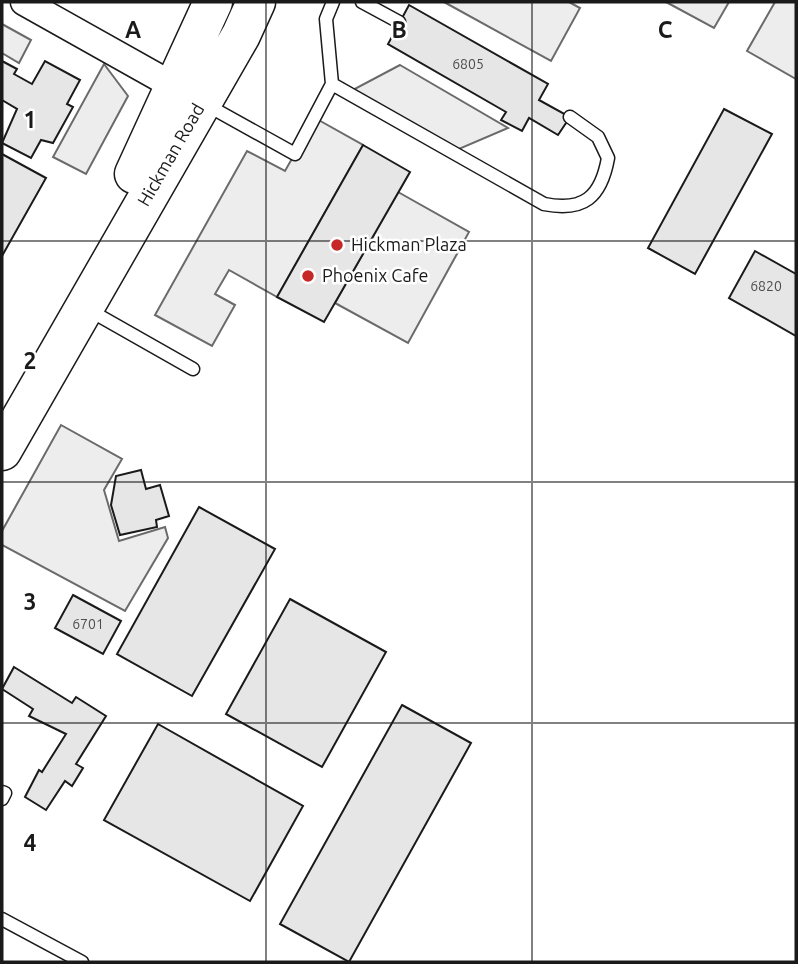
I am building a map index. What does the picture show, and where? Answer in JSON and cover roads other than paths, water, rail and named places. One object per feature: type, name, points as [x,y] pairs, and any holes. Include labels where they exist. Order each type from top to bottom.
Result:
[{"type":"main road","name":"Hickman Road","points":[[188,94],[213,2]]},
{"type":"main road","name":"Hickman Road","points":[[2,451],[83,306],[188,94],[257,2]]},
{"type":"street","points":[[24,2],[188,94]]},
{"type":"lane","points":[[188,94],[295,154],[332,84],[326,19],[333,2]]},
{"type":"lane","points":[[362,2],[399,22]]},
{"type":"lane","points":[[332,84],[544,204],[562,208],[585,202],[595,193],[608,158],[598,137],[569,117]]},
{"type":"lane","points":[[83,306],[193,369]]},
{"type":"lane","points":[[2,792],[5,793],[2,799]]},
{"type":"lane","points":[[2,919],[82,962]]},
{"type":"place","name":"Hickman Plaza","points":[[337,245]]},
{"type":"place","name":"Phoenix Cafe","points":[[308,276]]}]
